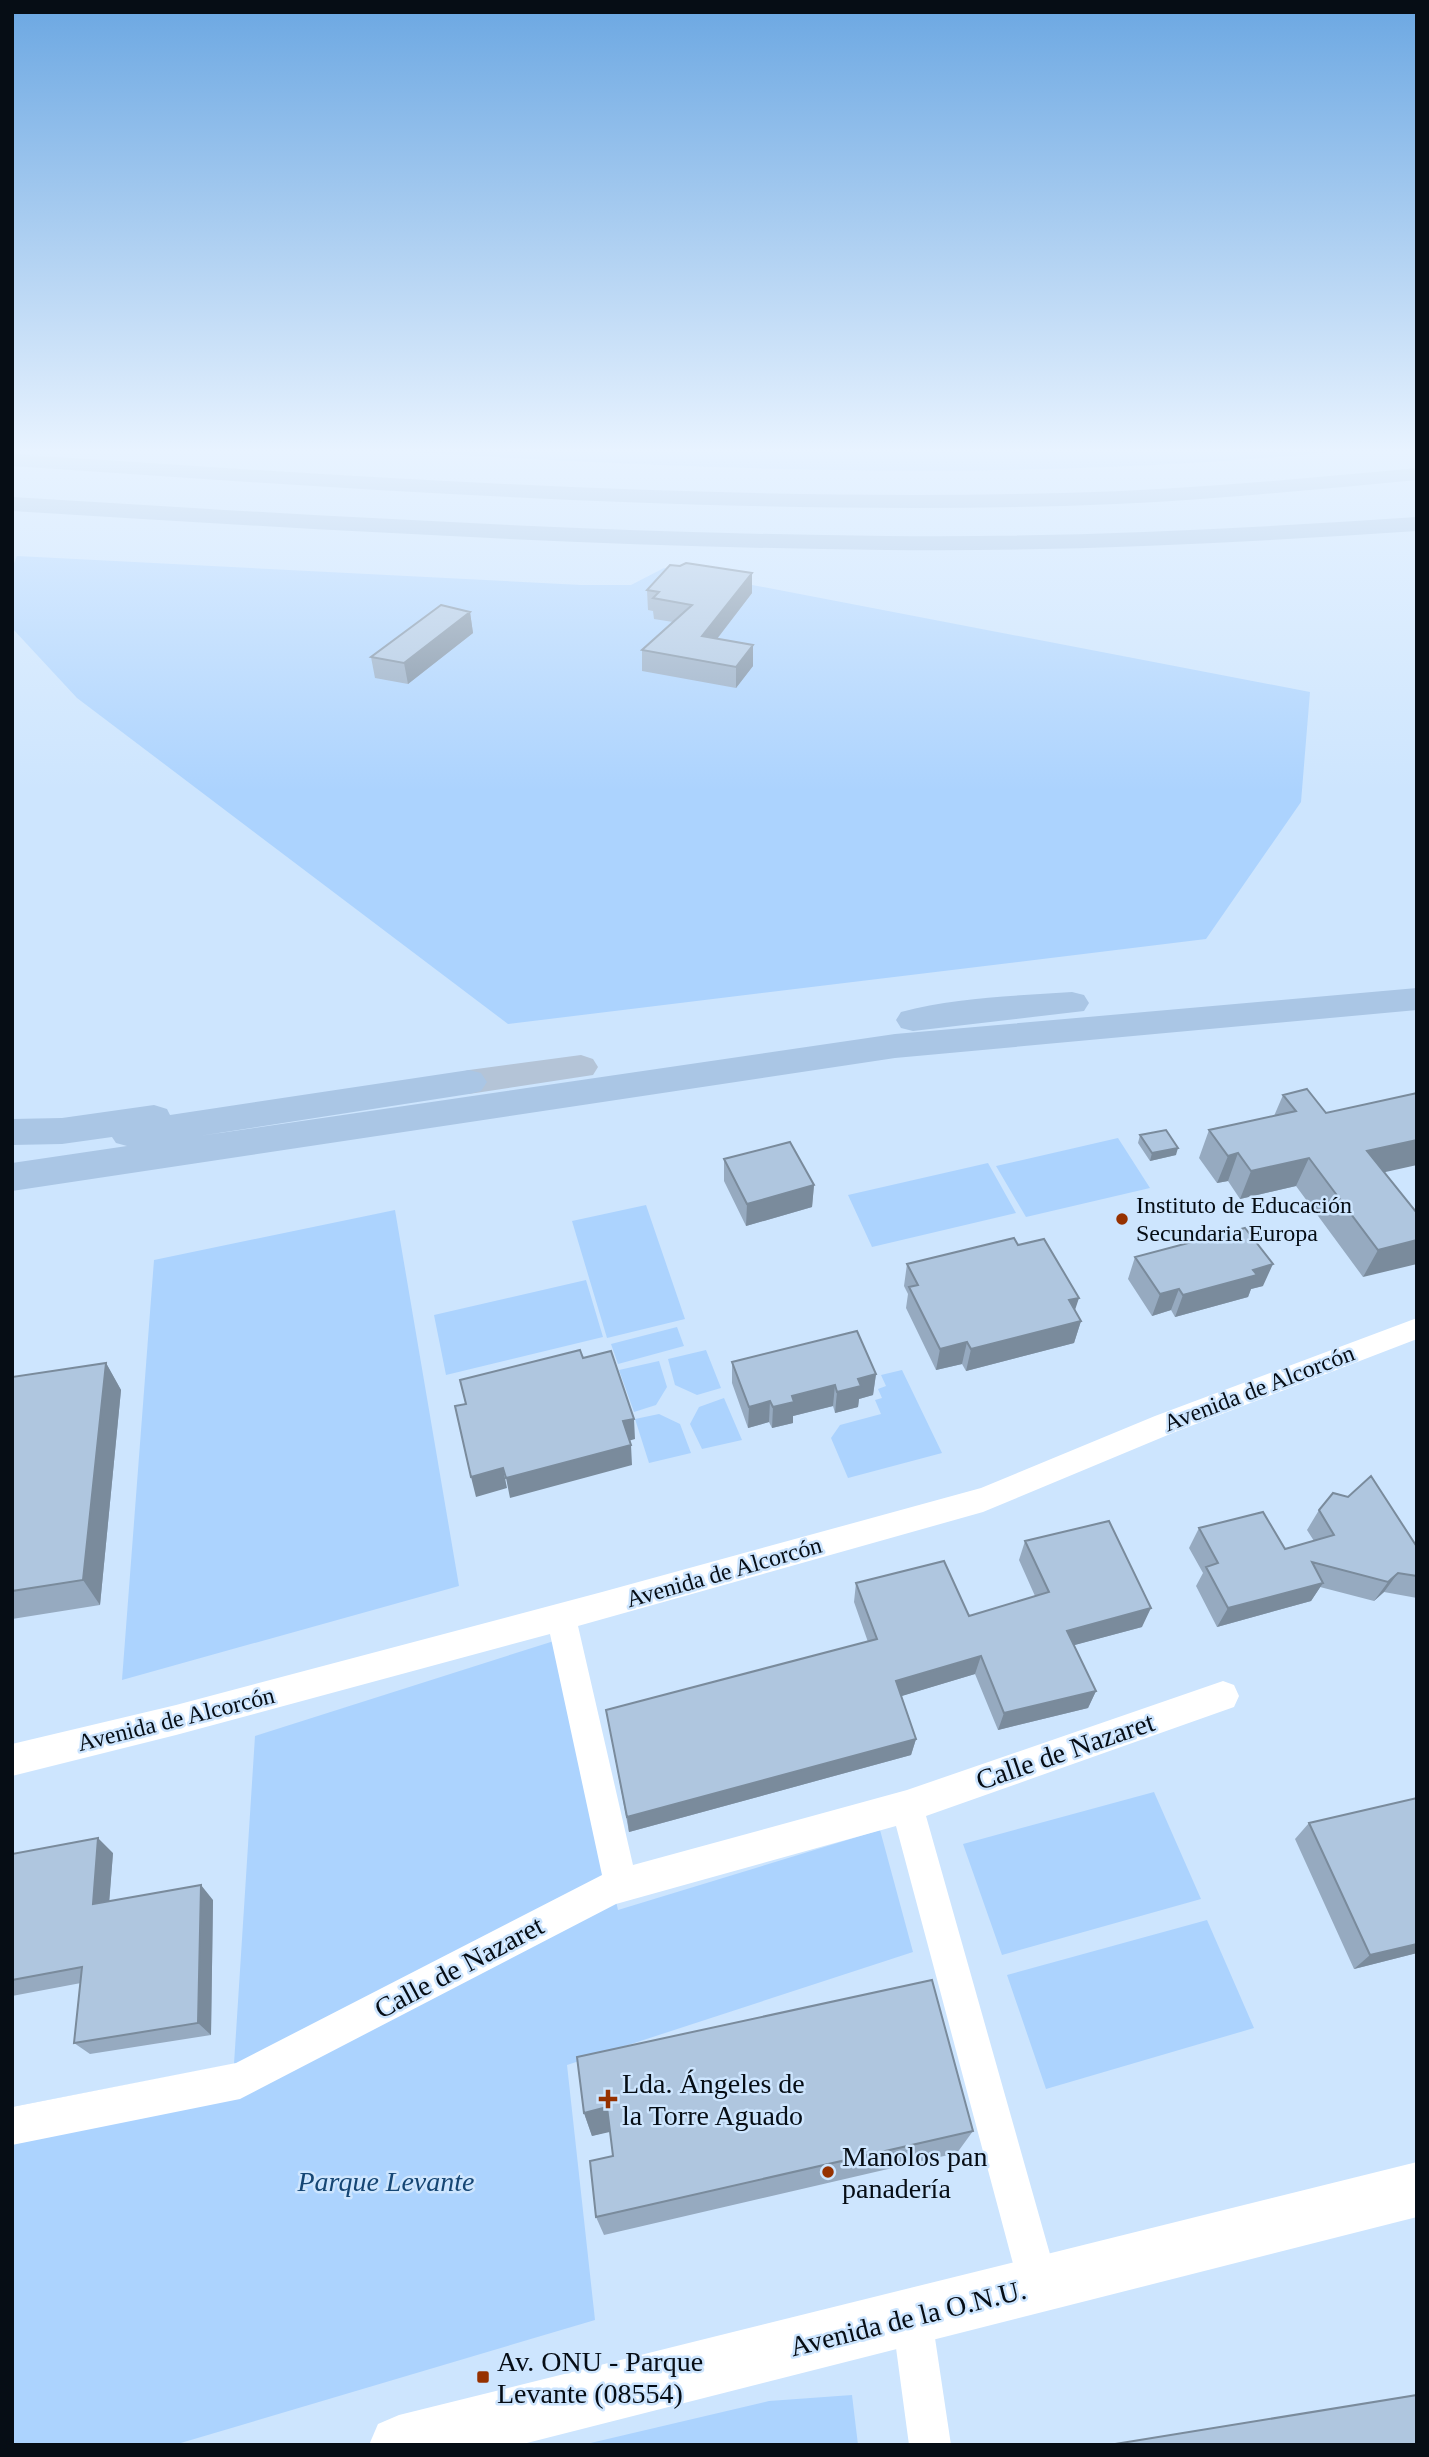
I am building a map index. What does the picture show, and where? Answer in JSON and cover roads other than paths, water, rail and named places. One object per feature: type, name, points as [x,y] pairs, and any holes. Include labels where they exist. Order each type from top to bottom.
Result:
[{"type":"highway","points":[[837,562],[1125,562]]},
{"type":"highway","points":[[582,1067],[980,1010],[1417,978]]},
{"type":"highway","points":[[12,1177],[895,1046],[1417,999]]},
{"type":"highway","points":[[12,1132],[62,1131],[333,1092],[469,1082]]},
{"type":"highway","points":[[12,1152],[469,1082]]},
{"type":"highway","points":[[12,1187],[286,1138]]},
{"type":"main road","points":[[469,1082],[582,1067]]},
{"type":"street","name":"Avenida de Alcorcón","points":[[12,1760],[176,1720],[561,1617],[983,1500],[1177,1419],[1417,1328]]},
{"type":"street","points":[[561,1617],[621,1885]]},
{"type":"street","name":"Calle de Nazaret","points":[[12,2126],[240,2081],[621,1885],[906,1806],[1223,1696]]},
{"type":"street","points":[[906,1806],[1039,2286]]},
{"type":"street","name":"Avenida de la O.N.U.","points":[[399,2445],[1417,2189]]},
{"type":"street","points":[[912,2318],[930,2445]]},
{"type":"place","name":"Instituto de Educación Secundaria Europa","points":[[1122,1219]]},
{"type":"place","name":"Lda. Ángeles de la Torre Aguado","points":[[608,2099]]},
{"type":"place","name":"Manolos pan panadería","points":[[828,2172]]},
{"type":"place","name":"Av. ONU - Parque Levante (08554)","points":[[483,2377]]},
{"type":"park label","name":"Parque Levante","points":[[386,2181]]}]
